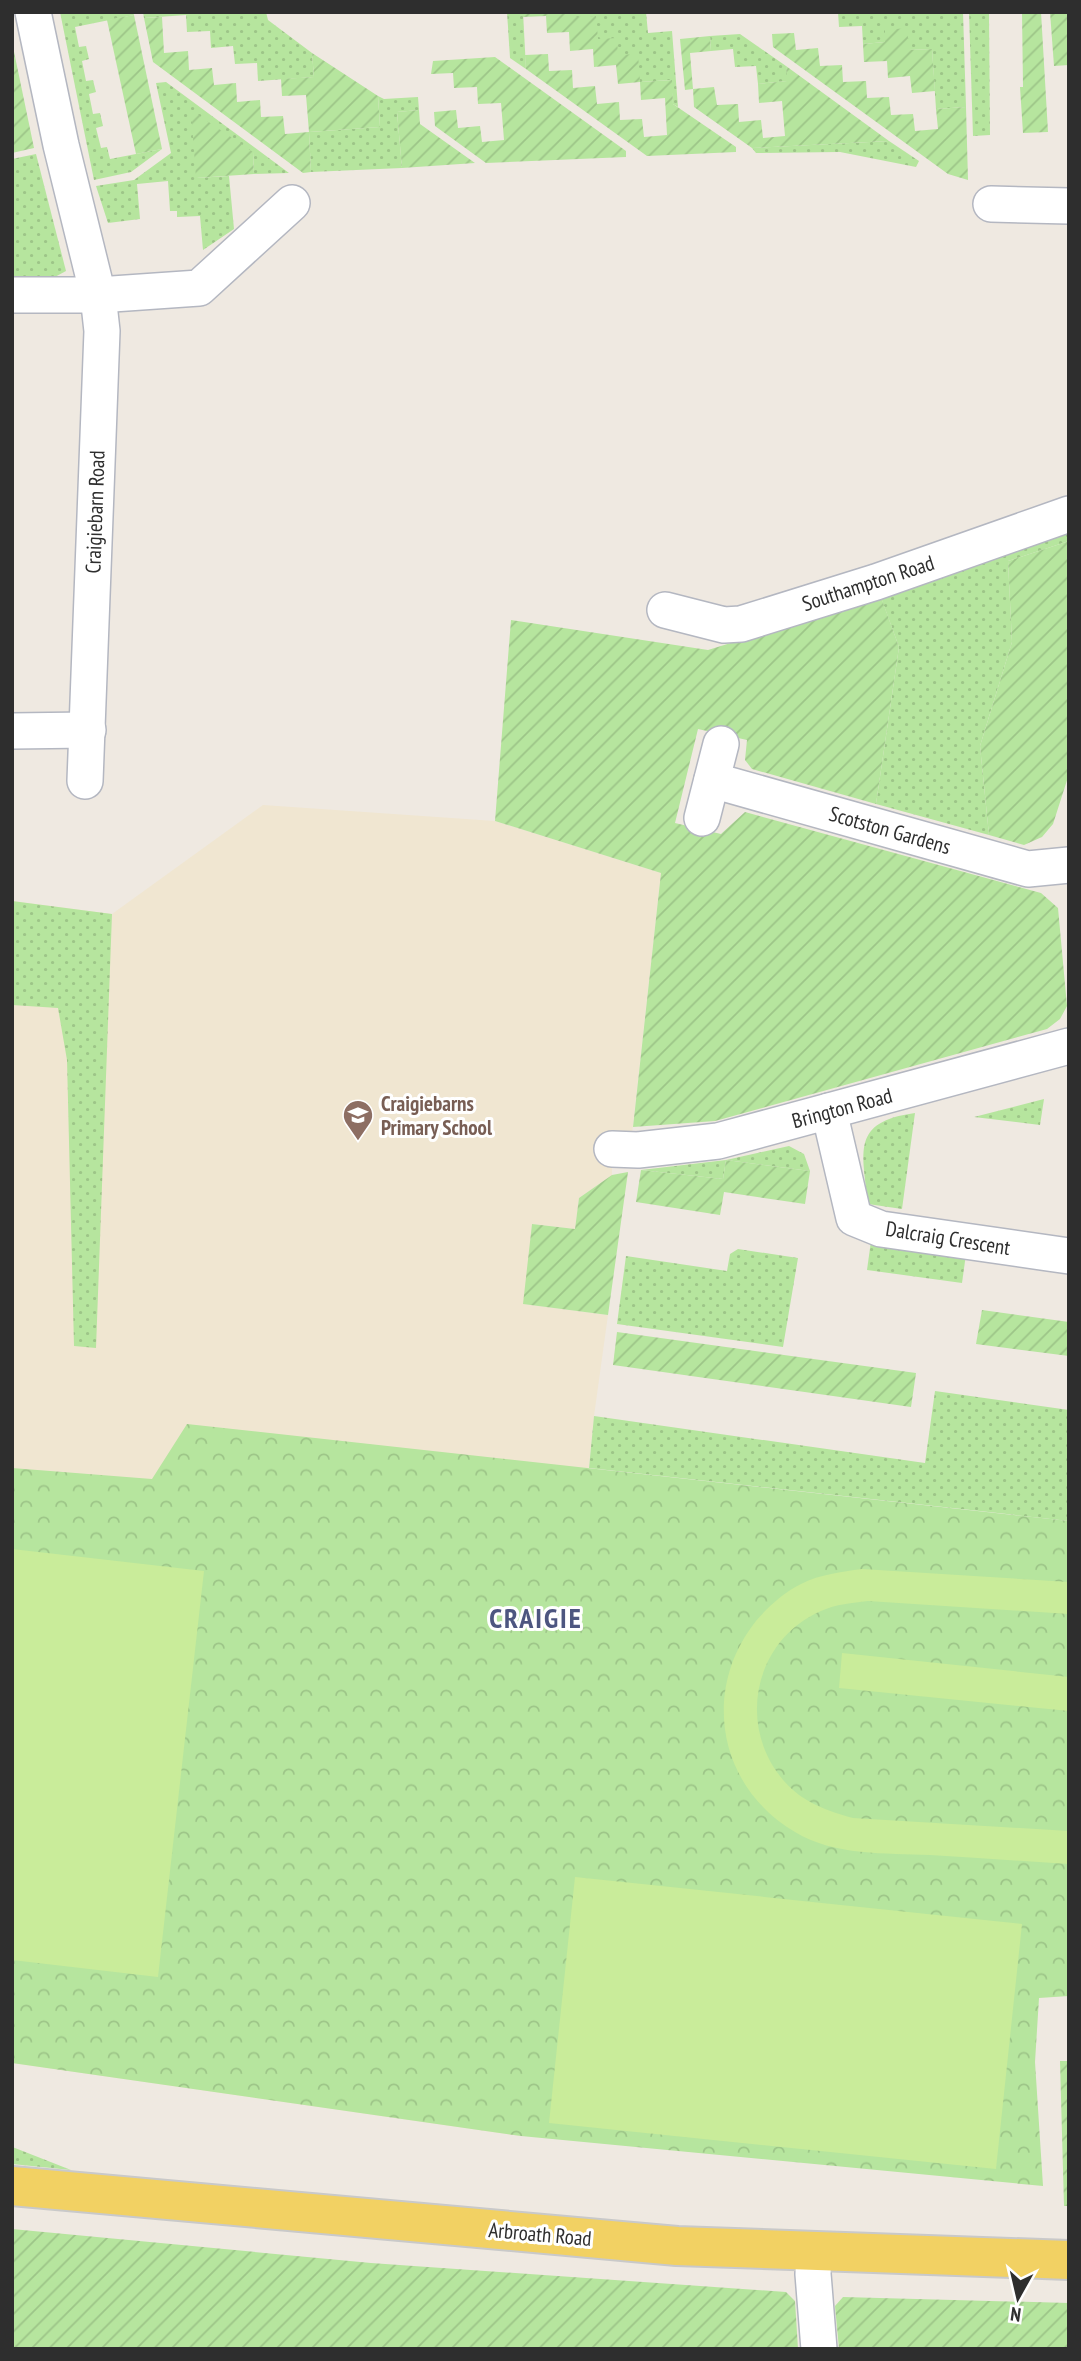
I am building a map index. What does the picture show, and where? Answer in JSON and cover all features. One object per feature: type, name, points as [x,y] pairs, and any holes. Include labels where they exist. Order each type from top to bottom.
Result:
[{"type":"main road","name":"Arbroath Road","points":[[12,2186],[677,2246],[1069,2260]]},
{"type":"street","name":"Craigiebarn Road","points":[[33,12],[97,295],[102,331],[85,781]]},
{"type":"street","points":[[12,295],[97,295],[199,288],[292,203]]},
{"type":"street","points":[[991,204],[1069,206]]},
{"type":"street","name":"Southampton Road","points":[[665,610],[724,625],[741,624],[876,582],[1069,514]]},
{"type":"street","points":[[12,732],[88,730]]},
{"type":"street","points":[[702,818],[721,744]]},
{"type":"street","name":"Scotston Gardens","points":[[712,780],[1028,869],[1069,865]]},
{"type":"street","name":"Brington Road","points":[[612,1149],[638,1150],[718,1141],[1069,1046]]},
{"type":"street","name":"Dalcraig Crescent","points":[[829,1111],[854,1218],[881,1229],[1069,1256]]},
{"type":"street","points":[[814,2252],[813,2274],[819,2349]]},
{"type":"shaded area","points":[[263,805],[495,821],[661,873],[632,1134],[612,1149],[612,1175],[579,1198],[575,1229],[532,1224],[524,1304],[608,1315],[594,1416],[521,2136],[12,2063],[12,901],[112,914]]},
{"type":"green space","points":[[60,12],[133,12],[134,15],[75,27],[79,47],[86,46],[89,59],[82,61],[86,81],[93,80],[96,92],[89,94],[93,114],[100,113],[103,126],[96,128],[101,148],[107,147],[110,159],[162,149],[131,172],[94,180]]},
{"type":"green space","points":[[143,12],[266,12],[268,20],[312,53],[314,77],[258,81],[257,63],[235,64],[233,46],[211,48],[210,31],[187,32],[186,15],[144,18]]},
{"type":"green space","points":[[507,12],[523,12],[526,69],[510,58]]},
{"type":"green space","points":[[523,12],[571,12],[571,17],[596,16],[598,39],[617,38],[618,55],[638,54],[640,82],[618,84],[616,65],[594,67],[593,49],[570,51],[569,32],[547,33],[546,16],[523,17]]},
{"type":"green space","points":[[571,12],[646,12],[648,33],[672,31],[678,107],[673,104],[671,80],[640,82],[618,55],[571,17]]},
{"type":"green space","points":[[838,12],[963,12],[966,107],[936,109],[932,49],[909,50],[885,30],[885,42],[863,44],[862,26],[839,27]]},
{"type":"green space","points":[[969,12],[989,12],[990,135],[973,136]]},
{"type":"green space","points":[[1022,12],[1041,12],[1048,132],[1023,133],[1020,87],[1023,87]]},
{"type":"green space","points":[[1050,12],[1069,12],[1069,65],[1054,66]]},
{"type":"green space","points":[[134,15],[162,149],[136,154],[107,20]]},
{"type":"green space","points":[[162,17],[164,53],[188,51],[189,70],[212,68],[214,85],[236,83],[237,102],[260,100],[261,117],[283,116],[285,134],[309,132],[311,172],[303,173],[153,62],[144,18]]},
{"type":"green space","points":[[907,28],[909,50],[932,49],[935,91],[912,93],[910,76],[888,78],[887,61],[864,62],[863,44],[885,42],[885,30]]},
{"type":"green space","points":[[794,33],[796,50],[818,48],[820,66],[842,65],[843,82],[866,81],[867,98],[889,97],[891,115],[913,114],[915,131],[938,129],[936,109],[966,107],[968,180],[948,174],[773,47],[772,34]]},
{"type":"green space","points":[[740,34],[786,66],[788,81],[758,84],[756,66],[735,67],[733,49],[711,51],[710,36]]},
{"type":"green space","points":[[710,36],[711,51],[690,53],[693,89],[685,90],[680,39]]},
{"type":"green space","points":[[12,42],[34,148],[12,153]]},
{"type":"green space","points":[[312,53],[378,96],[380,127],[309,132],[306,95],[282,96],[281,79],[314,77]]},
{"type":"green space","points":[[548,54],[549,71],[572,70],[573,88],[595,86],[597,104],[619,102],[620,120],[642,119],[644,137],[667,135],[665,98],[641,100],[640,82],[672,80],[673,104],[736,147],[736,152],[647,156],[526,69],[525,55]]},
{"type":"green space","points":[[495,57],[626,151],[626,157],[486,163],[435,126],[434,112],[456,110],[458,128],[480,126],[482,142],[504,140],[501,103],[478,104],[477,87],[454,88],[453,73],[431,74],[433,61]]},
{"type":"green space","points":[[786,66],[889,141],[752,148],[694,107],[693,89],[714,87],[717,105],[738,104],[739,122],[761,120],[763,138],[785,136],[782,101],[759,103],[758,84],[787,81]]},
{"type":"green space","points":[[166,82],[289,173],[254,174],[253,152],[196,178],[229,176],[234,229],[203,250],[200,216],[177,217],[177,211],[170,211],[168,181],[137,184],[140,219],[108,223],[96,186],[134,180],[171,153],[156,83]]},
{"type":"green space","points":[[378,96],[384,99],[418,97],[419,110],[397,112],[402,168],[311,172],[309,132],[380,127]]},
{"type":"green space","points":[[191,110],[253,152],[254,174],[196,178]]},
{"type":"green space","points":[[419,110],[420,124],[475,163],[402,168],[397,112]]},
{"type":"green space","points":[[889,141],[919,161],[916,167],[840,152],[756,153],[752,148]]},
{"type":"green space","points":[[36,154],[66,271],[53,278],[12,278],[12,159]]},
{"type":"green space","points":[[1069,526],[1069,541],[1008,561],[1012,642],[980,746],[989,835],[876,804],[899,647],[879,592]]},
{"type":"green space","points":[[1069,541],[1069,774],[1053,824],[1042,837],[1024,845],[989,835],[980,746],[1012,642],[1008,561]]},
{"type":"green space","points":[[881,597],[899,647],[876,804],[752,769],[745,760],[747,740],[698,729],[675,823],[721,834],[745,812],[1041,893],[1058,908],[1067,1006],[1060,1019],[1047,1029],[715,1121],[633,1127],[661,873],[495,821],[511,620],[708,650]]},
{"type":"green space","points":[[12,901],[112,914],[96,1348],[74,1346],[67,1060],[58,1008],[12,1005]]},
{"type":"green space","points":[[1044,1099],[1040,1125],[974,1117]]},
{"type":"green space","points":[[915,1113],[902,1209],[868,1204],[864,1155],[865,1142],[870,1132],[894,1117]]},
{"type":"green space","points":[[789,1146],[804,1154],[810,1171],[726,1160]]},
{"type":"green space","points":[[726,1160],[723,1179],[641,1170]]},
{"type":"green space","points":[[726,1160],[810,1171],[805,1204],[724,1192],[720,1215],[636,1202],[641,1170],[723,1179]]},
{"type":"green space","points":[[628,1172],[608,1315],[523,1304],[532,1224],[575,1229],[579,1198],[612,1175]]},
{"type":"green space","points":[[871,1241],[966,1254],[962,1283],[867,1270]]},
{"type":"green space","points":[[738,1249],[798,1258],[783,1347],[617,1324],[626,1256],[727,1271],[730,1254]]},
{"type":"green space","points":[[982,1310],[1069,1322],[1069,1356],[976,1344]]},
{"type":"green space","points":[[617,1332],[916,1373],[911,1407],[613,1365]]},
{"type":"green space","points":[[935,1391],[1069,1410],[1069,1521],[589,1468],[594,1416],[925,1463]]},
{"type":"green space","points":[[187,1424],[1069,1521],[1069,1996],[1039,1998],[1035,2062],[1043,2186],[521,2136],[12,2063],[12,1468],[152,1479]]},
{"type":"green space","points":[[12,1549],[204,1571],[158,1977],[12,1960]]},
{"type":"green space","points":[[862,1569],[1069,1582],[1069,1614],[868,1601],[838,1605],[798,1624],[780,1642],[767,1663],[759,1686],[757,1711],[760,1735],[769,1759],[784,1781],[799,1795],[816,1805],[853,1818],[1069,1831],[1069,1864],[843,1849],[810,1840],[795,1832],[769,1813],[749,1790],[734,1764],[726,1736],[724,1706],[728,1677],[739,1648],[756,1621],[788,1591],[816,1578]]},
{"type":"green space","points":[[842,1653],[1069,1677],[1069,1711],[839,1688]]},
{"type":"green space","points":[[575,1877],[1022,1924],[996,2169],[549,2123]]},
{"type":"green space","points":[[1060,2061],[1069,2061],[1069,2206],[1064,2206]]},
{"type":"green space","points":[[12,2147],[15,2148],[71,2170],[12,2164]]},
{"type":"green space","points":[[12,2229],[371,2263],[786,2292],[795,2301],[798,2349],[12,2349]]},
{"type":"green space","points":[[843,2297],[1069,2303],[1069,2349],[839,2349],[835,2306]]},
{"type":"place","name":"Craigiebarns Primary School","points":[[358,1142]]},
{"type":"district","name":"CRAIGIE","points":[[536,1617]]}]
